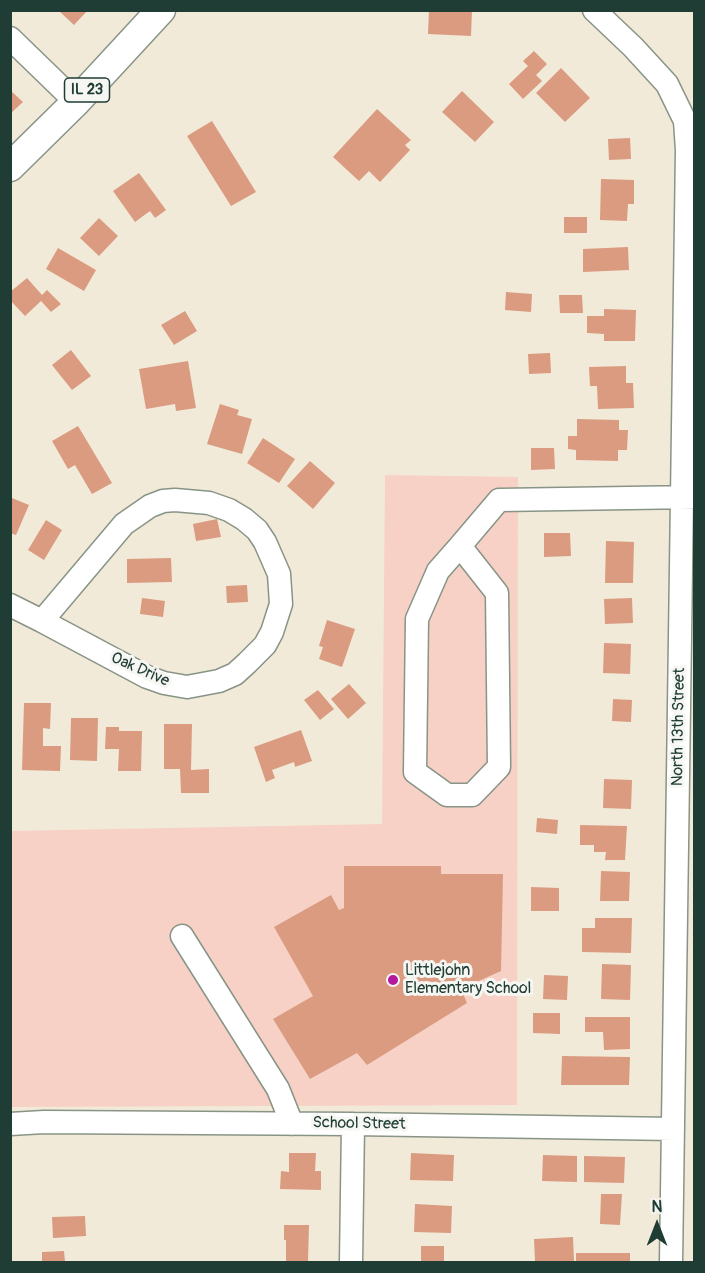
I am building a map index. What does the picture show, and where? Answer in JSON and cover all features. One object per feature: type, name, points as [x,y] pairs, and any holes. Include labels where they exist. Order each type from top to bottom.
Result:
[{"type":"main road","name":"IL 23","points":[[10,167],[76,102],[161,10]]},
{"type":"street","name":"North 13th Street","points":[[594,10],[633,46],[667,84],[685,121],[687,150],[688,497],[671,1263]]},
{"type":"street","points":[[10,38],[76,102]]},
{"type":"street","points":[[460,546],[496,593],[498,767],[472,795],[447,795],[415,772],[417,619],[438,571],[498,500],[688,497]]},
{"type":"street","name":"Oak Drive","points":[[10,605],[156,680],[176,686],[202,685],[235,674],[265,645],[278,618],[281,604],[279,574],[265,542],[244,519],[229,510],[209,503],[190,500],[163,501],[137,513],[124,524],[42,621]]},
{"type":"street","points":[[182,936],[278,1089],[292,1124]]},
{"type":"street","name":"School Street","points":[[10,1124],[44,1122],[353,1124],[673,1129]]},
{"type":"street","points":[[351,1263],[353,1124]]},
{"type":"shaded area","points":[[385,475],[518,477],[517,1105],[11,1107],[10,831],[382,824]]},
{"type":"building","points":[[58,10],[88,10],[74,25]]},
{"type":"building","points":[[429,10],[472,10],[471,36],[428,34]]},
{"type":"building","points":[[534,51],[547,64],[536,75],[542,81],[523,99],[509,84],[528,66],[523,61]]},
{"type":"building","points":[[561,68],[590,98],[565,122],[536,93]]},
{"type":"building","points":[[10,90],[23,102],[10,114]]},
{"type":"building","points":[[462,91],[494,122],[475,142],[442,112]]},
{"type":"building","points":[[377,109],[411,140],[405,145],[410,150],[380,182],[369,171],[359,181],[333,157]]},
{"type":"building","points":[[212,121],[256,192],[231,206],[187,136]]},
{"type":"building","points":[[630,138],[631,159],[609,160],[608,139]]},
{"type":"building","points":[[139,173],[166,210],[155,218],[150,211],[135,222],[113,191]]},
{"type":"building","points":[[601,179],[634,180],[634,204],[628,204],[627,221],[600,220]]},
{"type":"building","points":[[564,217],[587,217],[587,233],[564,233]]},
{"type":"building","points":[[99,218],[118,236],[99,256],[80,238]]},
{"type":"building","points":[[628,247],[629,270],[583,272],[583,249]]},
{"type":"building","points":[[58,248],[96,270],[84,291],[46,269]]},
{"type":"building","points":[[27,278],[42,295],[47,290],[61,304],[51,312],[41,301],[25,316],[10,300],[10,292]]},
{"type":"building","points":[[506,292],[532,294],[531,312],[505,310]]},
{"type":"building","points":[[559,295],[582,295],[583,313],[560,313]]},
{"type":"building","points":[[604,309],[636,310],[635,341],[604,341],[604,334],[587,333],[587,316],[604,316]]},
{"type":"building","points":[[185,311],[197,331],[174,345],[161,325]]},
{"type":"building","points":[[71,350],[91,376],[72,390],[52,365]]},
{"type":"building","points":[[550,353],[551,373],[529,374],[528,354]]},
{"type":"building","points":[[188,361],[196,408],[176,411],[175,404],[146,409],[139,369]]},
{"type":"building","points":[[626,366],[626,383],[633,383],[634,408],[598,409],[597,386],[590,386],[589,367]]},
{"type":"building","points":[[220,404],[239,410],[237,415],[252,419],[242,454],[207,444]]},
{"type":"building","points":[[577,419],[619,420],[619,430],[628,430],[627,450],[618,450],[618,461],[576,460],[576,450],[568,449],[568,436],[577,436]]},
{"type":"building","points":[[78,426],[112,483],[92,494],[75,465],[68,469],[52,441]]},
{"type":"building","points":[[263,438],[295,459],[279,483],[247,463]]},
{"type":"building","points":[[531,448],[554,448],[555,469],[531,470]]},
{"type":"building","points":[[310,461],[335,483],[313,509],[287,486]]},
{"type":"building","points":[[12,498],[29,505],[16,535],[10,533]]},
{"type":"building","points":[[217,519],[221,537],[196,541],[193,524]]},
{"type":"building","points":[[46,520],[62,530],[44,560],[28,550]]},
{"type":"building","points":[[544,533],[570,533],[571,556],[544,557]]},
{"type":"building","points":[[606,541],[634,542],[633,583],[605,583]]},
{"type":"building","points":[[171,558],[172,582],[127,583],[127,559]]},
{"type":"building","points":[[247,585],[248,602],[227,603],[226,586]]},
{"type":"building","points":[[142,598],[165,601],[163,617],[140,614]]},
{"type":"building","points":[[632,598],[633,623],[605,624],[604,599]]},
{"type":"building","points":[[327,620],[355,629],[342,667],[319,659],[323,647],[319,646]]},
{"type":"building","points":[[604,643],[631,644],[630,674],[603,673]]},
{"type":"building","points":[[349,684],[366,703],[348,719],[331,699]]},
{"type":"building","points":[[318,690],[334,709],[320,720],[304,700]]},
{"type":"building","points":[[613,699],[632,700],[631,722],[612,721]]},
{"type":"building","points":[[24,703],[51,703],[50,729],[43,728],[43,746],[61,746],[60,771],[22,770]]},
{"type":"building","points":[[71,718],[98,718],[97,761],[70,760]]},
{"type":"building","points":[[164,724],[192,724],[191,770],[209,769],[209,793],[181,793],[180,769],[164,769]]},
{"type":"building","points":[[106,727],[119,727],[119,731],[142,731],[141,771],[118,771],[119,749],[105,749]]},
{"type":"building","points":[[301,730],[312,761],[295,767],[294,762],[272,770],[275,778],[266,782],[254,747]]},
{"type":"building","points":[[604,779],[632,780],[631,809],[603,808]]},
{"type":"building","points":[[537,818],[558,820],[557,834],[536,832]]},
{"type":"building","points":[[580,825],[627,826],[625,860],[605,860],[606,852],[594,852],[594,845],[580,845]]},
{"type":"building","name":"Littlejohn Elementary School","points":[[344,866],[441,866],[441,874],[503,874],[501,971],[461,989],[467,1003],[367,1065],[357,1053],[310,1079],[273,1019],[313,996],[274,927],[331,895],[339,910],[344,908]]},
{"type":"building","points":[[601,871],[630,872],[629,901],[600,901]]},
{"type":"building","points":[[531,887],[559,888],[559,911],[531,911]]},
{"type":"building","points":[[595,918],[632,918],[631,953],[582,952],[582,928],[595,928]]},
{"type":"building","points":[[602,964],[631,965],[630,1000],[601,999]]},
{"type":"building","points":[[544,975],[568,976],[567,1000],[543,999]]},
{"type":"building","points":[[533,1013],[560,1013],[560,1034],[533,1033]]},
{"type":"building","points":[[585,1017],[630,1017],[630,1049],[604,1050],[603,1032],[585,1032]]},
{"type":"building","points":[[562,1056],[630,1057],[629,1085],[561,1085]]},
{"type":"building","points":[[289,1153],[316,1153],[315,1171],[321,1171],[321,1190],[280,1189],[281,1171],[289,1172]]},
{"type":"building","points":[[411,1153],[454,1155],[453,1181],[410,1180]]},
{"type":"building","points":[[543,1155],[577,1156],[577,1182],[542,1181]]},
{"type":"building","points":[[584,1156],[625,1157],[624,1183],[584,1182]]},
{"type":"building","points":[[601,1194],[622,1194],[620,1225],[600,1224]]},
{"type":"building","points":[[415,1204],[452,1206],[451,1233],[414,1232]]},
{"type":"building","points":[[85,1216],[86,1236],[53,1238],[52,1217]]},
{"type":"building","points":[[284,1225],[309,1225],[308,1262],[286,1262]]},
{"type":"building","points":[[573,1237],[574,1261],[535,1262],[534,1239]]},
{"type":"building","points":[[421,1246],[444,1246],[444,1262],[421,1262]]},
{"type":"building","points":[[64,1251],[65,1262],[42,1262],[42,1252]]},
{"type":"building","points":[[576,1253],[630,1253],[630,1262],[576,1262]]},
{"type":"place","name":"Littlejohn Elementary School","points":[[393,980]]}]
